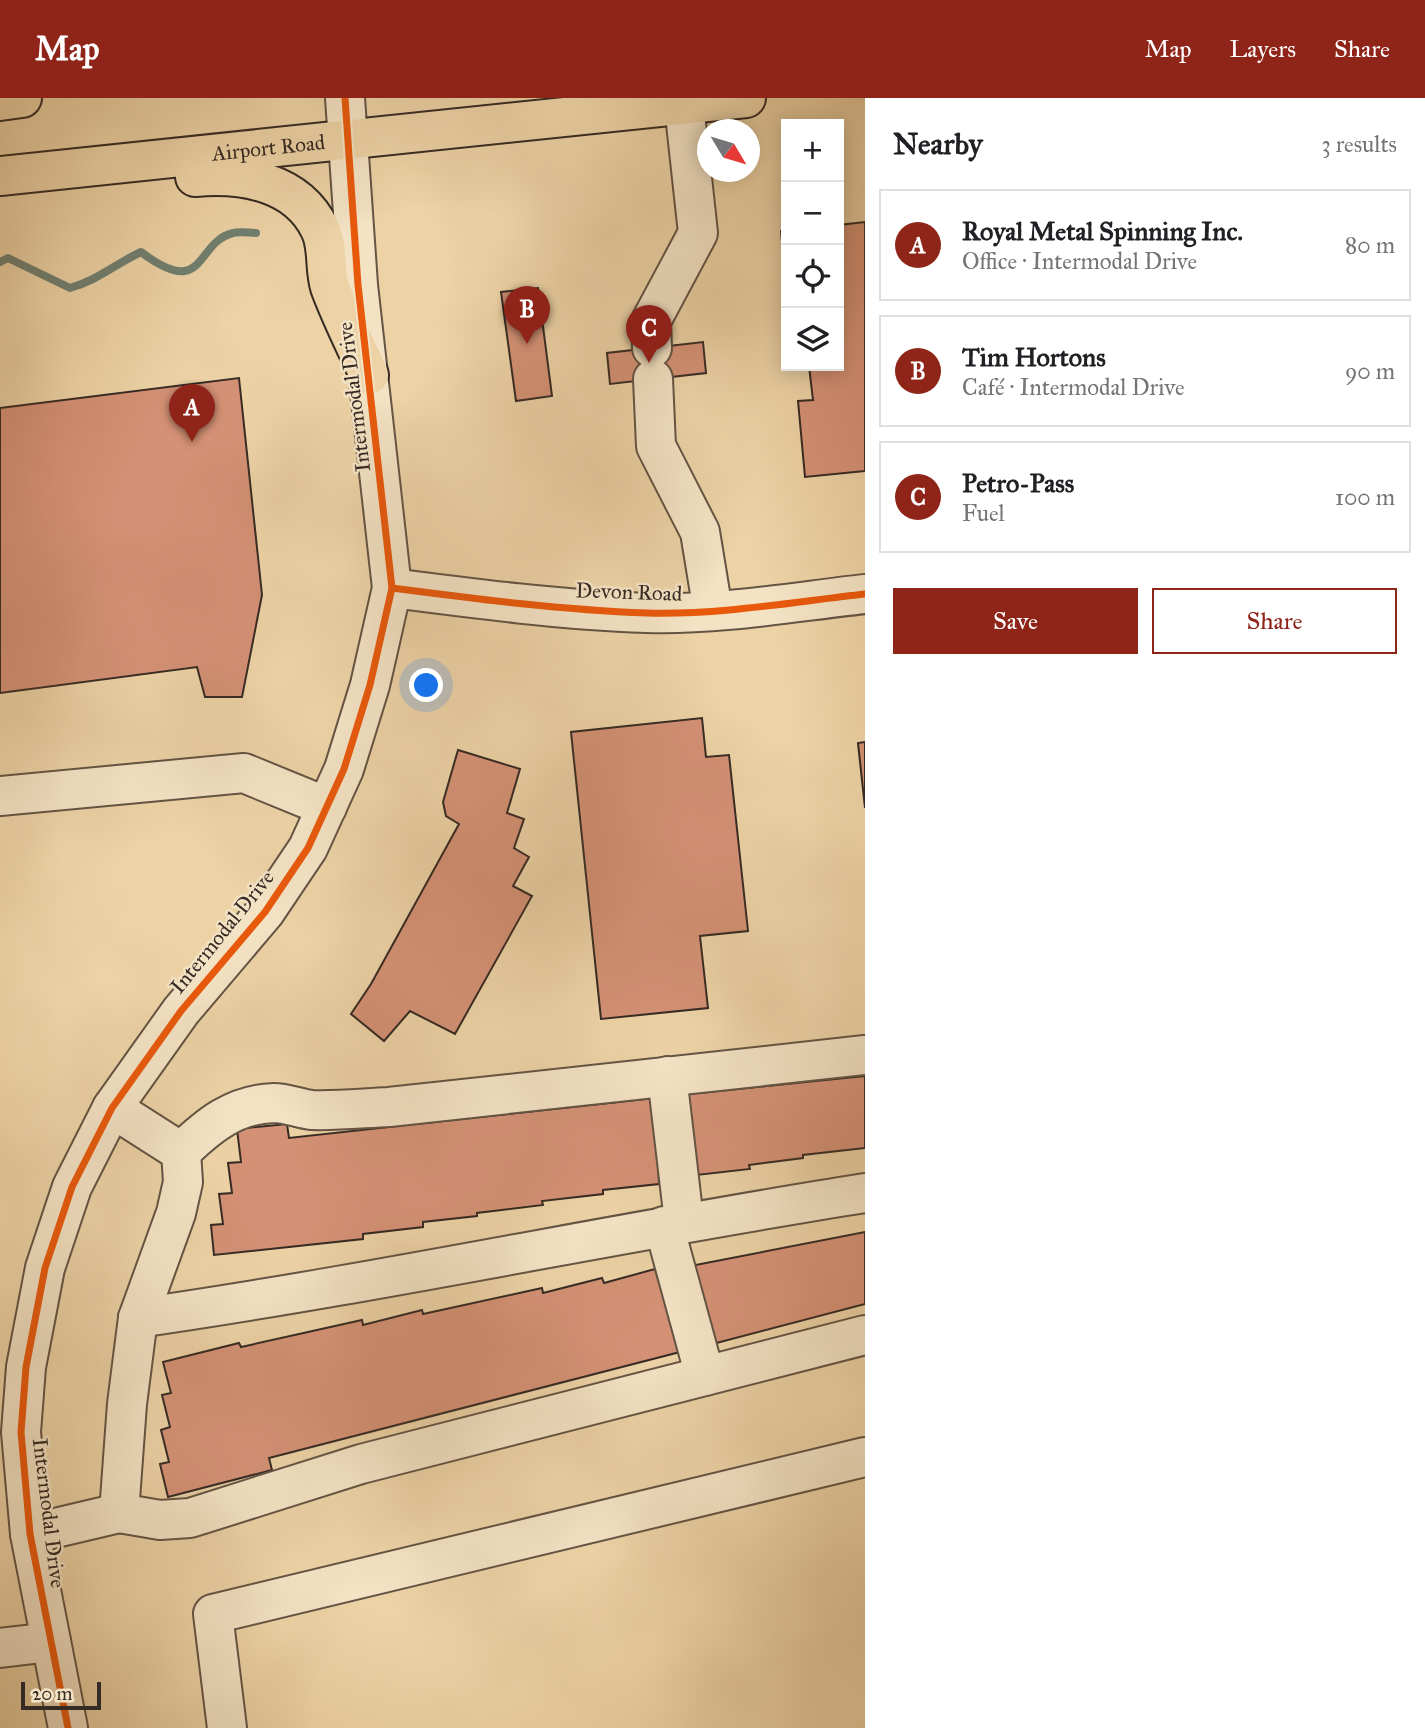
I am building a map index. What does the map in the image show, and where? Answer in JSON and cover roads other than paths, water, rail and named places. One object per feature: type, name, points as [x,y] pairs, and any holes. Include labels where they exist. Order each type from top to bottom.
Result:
[{"type":"main road","points":[[0,101],[22,98]]},
{"type":"main road","name":"Airport Road","points":[[0,176],[746,98]]},
{"type":"main road","points":[[96,166],[129,183],[246,176],[274,185],[297,202],[320,229],[329,284],[369,375]]},
{"type":"street","name":"Intermodal Drive","points":[[68,1728],[30,1534],[21,1432],[26,1367],[45,1268],[72,1188],[112,1108],[181,1011],[265,912],[308,848],[344,769],[370,685],[392,588],[369,375],[345,98]]},
{"type":"street","points":[[684,105],[698,233],[651,321],[656,446],[700,532],[713,611]]},
{"type":"street","name":"Devon Road","points":[[392,588],[649,613],[713,611],[865,594]]},
{"type":"street","points":[[0,796],[244,773],[327,807]]},
{"type":"street","points":[[119,1513],[127,1404],[138,1318],[176,1213],[183,1182],[181,1153],[211,1123],[231,1112],[275,1103],[312,1110],[389,1107],[865,1055]]},
{"type":"street","points":[[667,1076],[674,1223],[705,1376]]},
{"type":"street","points":[[112,1108],[181,1153]]},
{"type":"street","points":[[138,1318],[458,1266],[674,1223],[865,1192]]},
{"type":"street","points":[[30,1534],[119,1513],[160,1520],[190,1518],[361,1464],[865,1335]]},
{"type":"street","points":[[227,1728],[213,1614],[865,1457]]},
{"type":"street","points":[[0,1648],[51,1642]]},
{"type":"waterway","points":[[0,262],[8,258],[70,288],[89,281],[141,252],[162,266],[177,271],[189,270],[221,238],[236,232],[256,233]]},
{"type":"place","name":"Tim Hortons","points":[[527,344]]},
{"type":"place","name":"Petro-Pass","points":[[649,363]]},
{"type":"place","name":"Royal Metal Spinning Inc.","points":[[192,442]]}]
